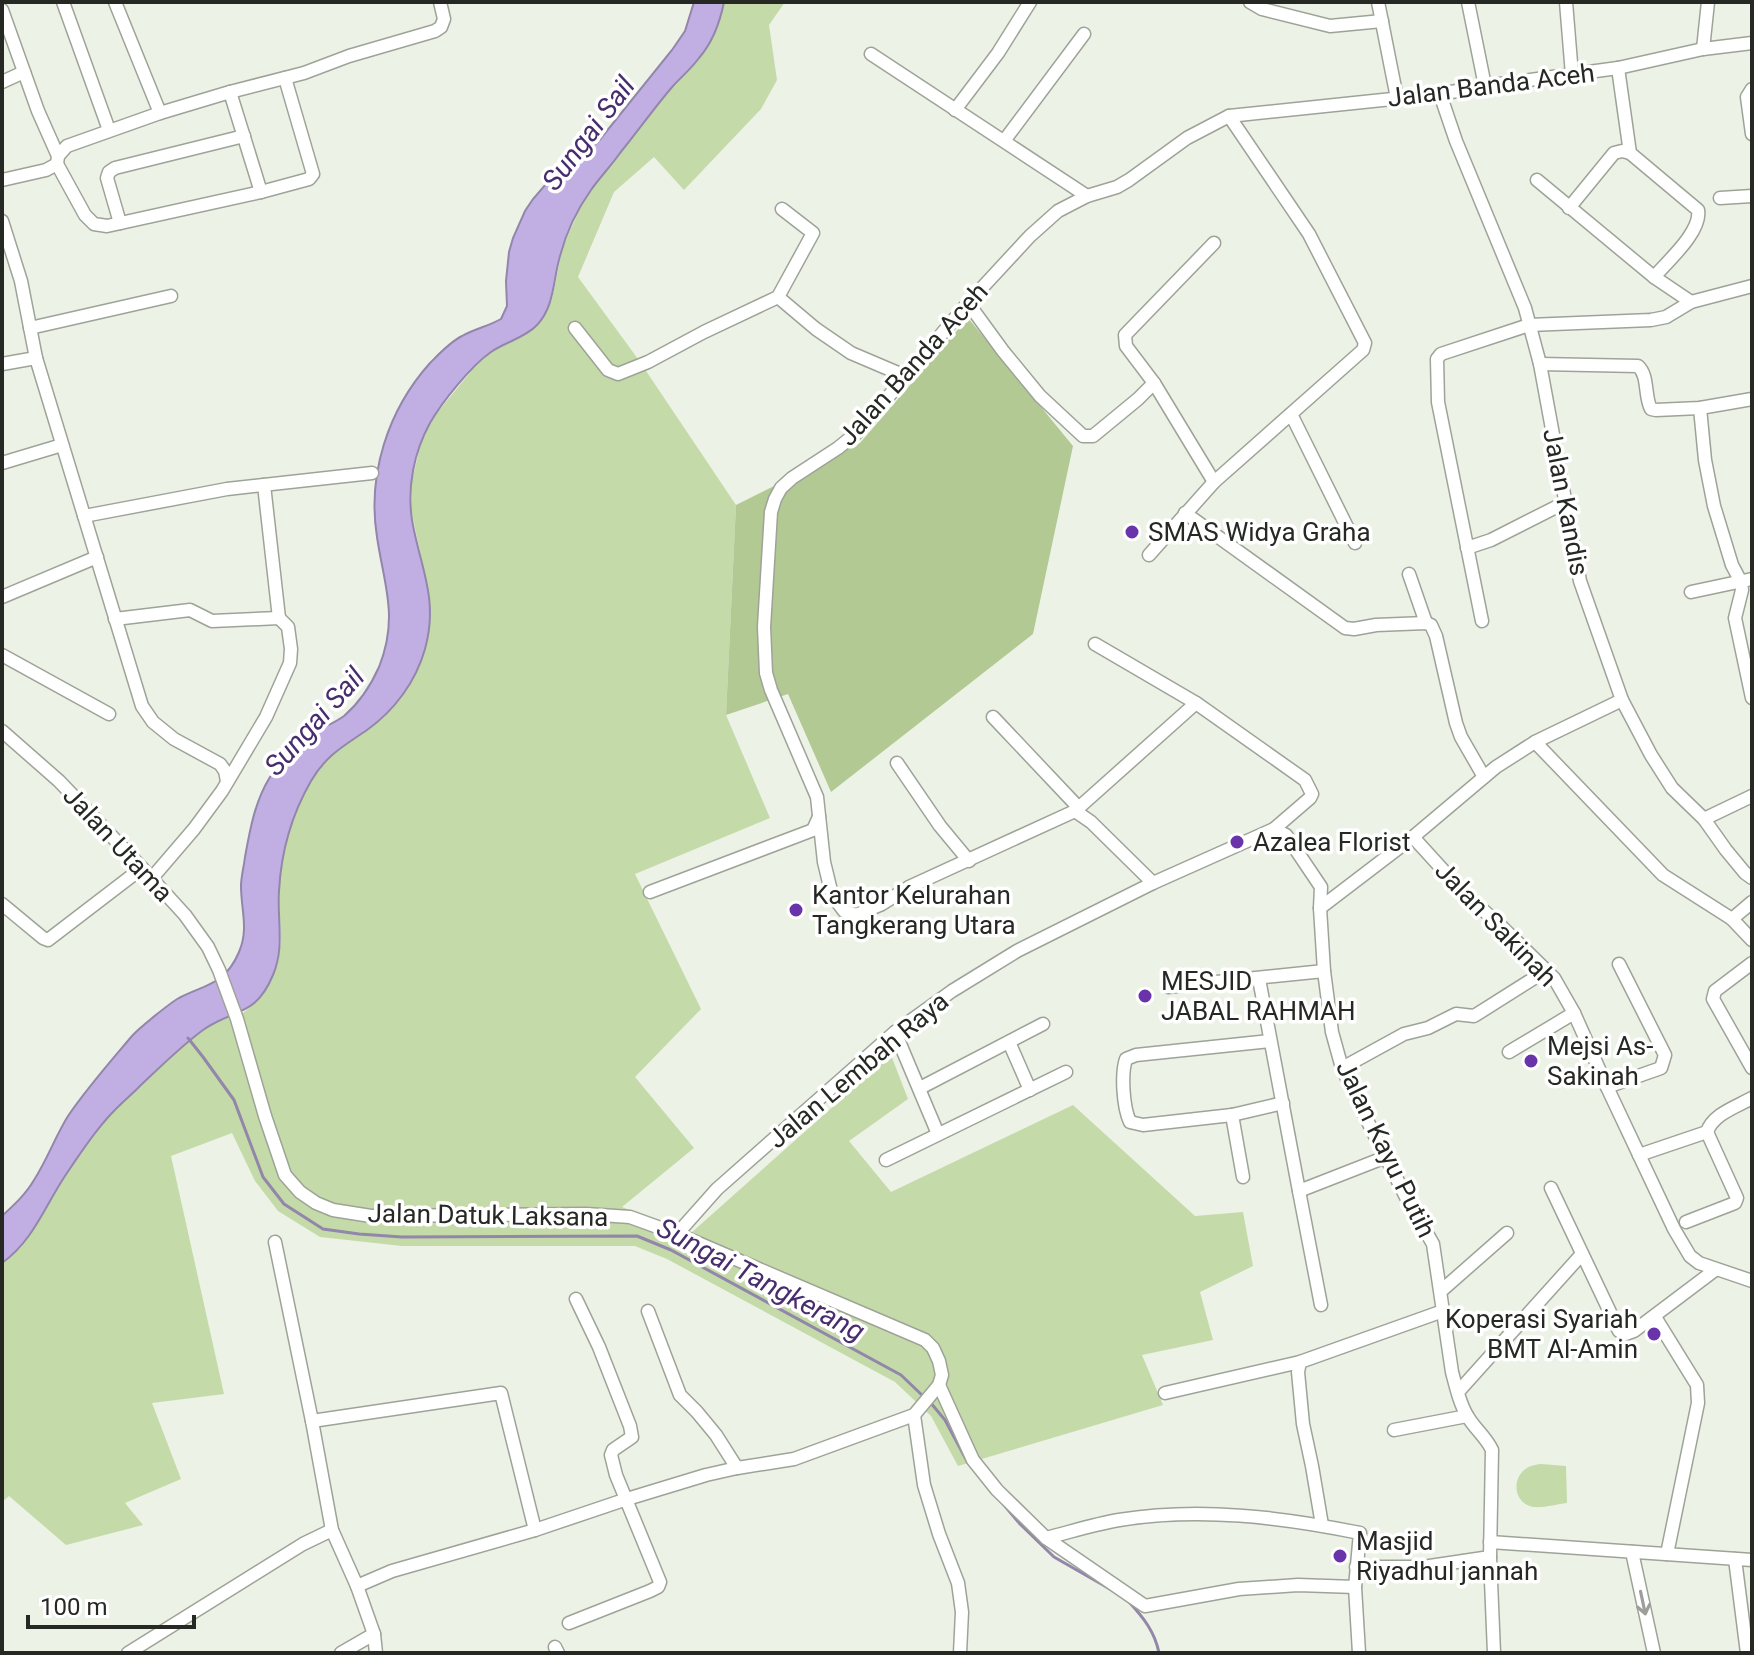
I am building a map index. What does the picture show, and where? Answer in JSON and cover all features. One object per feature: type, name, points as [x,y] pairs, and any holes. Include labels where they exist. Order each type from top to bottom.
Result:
[{"type":"street","points":[[63,2],[109,130]]},
{"type":"street","points":[[115,2],[160,113]]},
{"type":"street","points":[[2,180],[46,170],[67,146],[109,130],[435,31],[444,19],[440,2]]},
{"type":"street","points":[[955,110],[998,53],[1030,2]]},
{"type":"street","points":[[1250,2],[1262,9],[1330,26],[1382,21]]},
{"type":"street","points":[[1378,2],[1397,98]]},
{"type":"street","points":[[1468,2],[1485,86]]},
{"type":"street","points":[[1566,2],[1572,75]]},
{"type":"street","points":[[1703,49],[1708,2]]},
{"type":"street","points":[[2,10],[57,160],[85,215],[94,224],[107,226],[309,179],[313,174],[285,78]]},
{"type":"street","points":[[1004,141],[1084,34]]},
{"type":"street","name":"Jalan Banda Aceh","points":[[1196,703],[1077,810],[909,887],[882,904],[856,915],[844,911],[832,895],[813,784],[766,673],[764,627],[771,512],[781,488],[859,431],[968,303],[1030,236],[1058,211],[1087,196],[1117,187],[1187,138],[1229,116],[1440,94],[1618,68],[1703,49],[1752,43]]},
{"type":"street","points":[[871,54],[1087,196]]},
{"type":"street","points":[[1618,68],[1630,153]]},
{"type":"street","points":[[2,82],[24,72]]},
{"type":"street","points":[[1752,89],[1747,97],[1752,134]]},
{"type":"street","points":[[230,92],[261,192]]},
{"type":"street","name":"Jalan Kandis","points":[[1440,94],[1529,325],[1540,364],[1580,581],[1622,700],[1672,788],[1704,819],[1726,850],[1752,878]]},
{"type":"street","points":[[1149,555],[1214,482],[1363,350],[1365,343],[1309,234],[1229,116]]},
{"type":"street","points":[[120,223],[107,178],[109,172],[244,136]]},
{"type":"street","points":[[1569,208],[1614,153],[1630,153],[1698,210],[1700,218],[1695,229],[1654,277]]},
{"type":"street","points":[[1537,180],[1654,277],[1691,302]]},
{"type":"street","points":[[1720,198],[1752,196]]},
{"type":"street","points":[[575,328],[608,370],[618,374],[778,297],[813,233],[782,209]]},
{"type":"street","points":[[2,221],[21,281],[36,358],[142,706],[153,722],[174,739],[220,764],[227,781]]},
{"type":"street","points":[[1214,243],[1125,335],[1126,346],[1154,383],[1214,482]]},
{"type":"street","points":[[1482,621],[1438,402],[1437,359],[1441,354],[1529,325],[1666,317],[1691,302],[1752,286]]},
{"type":"street","points":[[30,328],[171,296]]},
{"type":"street","points":[[778,297],[851,353],[905,376]]},
{"type":"street","points":[[968,303],[1040,396],[1083,436],[1093,436],[1154,383]]},
{"type":"street","points":[[2,364],[36,358]]},
{"type":"street","points":[[1540,364],[1638,366],[1643,370],[1651,409],[1700,408],[1752,399]]},
{"type":"street","points":[[1700,408],[1705,460],[1714,506],[1732,565],[1747,580]]},
{"type":"street","points":[[1291,414],[1355,543]]},
{"type":"street","points":[[2,463],[62,445]]},
{"type":"street","points":[[84,516],[227,489],[372,473]]},
{"type":"street","points":[[2,904],[48,940],[147,873],[194,829],[222,791],[266,717],[290,663],[288,627],[279,618],[264,485]]},
{"type":"street","points":[[1467,548],[1491,540],[1566,502]]},
{"type":"street","points":[[1185,513],[1345,628],[1431,625],[1456,723],[1484,777]]},
{"type":"street","points":[[2,597],[97,557]]},
{"type":"street","points":[[1409,574],[1426,623]]},
{"type":"street","points":[[1691,592],[1747,580]]},
{"type":"street","points":[[1747,580],[1735,618],[1752,698]]},
{"type":"street","points":[[115,619],[190,610],[212,621],[279,618]]},
{"type":"street","points":[[1095,644],[1196,703]]},
{"type":"street","points":[[2,655],[109,714]]},
{"type":"street","points":[[1320,908],[1413,837],[1484,777],[1535,742],[1622,700]]},
{"type":"street","name":"Jalan Lembah Raya","points":[[677,1234],[717,1189],[895,1032],[952,991],[1017,951],[1153,883],[1274,829],[1310,798],[1312,794],[1305,780],[1196,703]]},
{"type":"street","points":[[993,717],[1077,810],[1153,883]]},
{"type":"street","name":"Jalan Utama","points":[[2,731],[59,781],[185,915],[208,947],[237,1019]]},
{"type":"street","points":[[1535,742],[1663,875],[1732,919],[1752,940]]},
{"type":"street","points":[[897,763],[940,826],[969,861]]},
{"type":"street","points":[[1704,819],[1752,796]]},
{"type":"street","points":[[650,892],[813,830],[819,816]]},
{"type":"street","points":[[1274,829],[1286,835],[1321,887],[1320,908]]},
{"type":"street","name":"Jalan Sakinah","points":[[1413,837],[1463,892],[1547,970],[1574,1013],[1674,1229],[1690,1256],[1715,1270],[1752,1281]]},
{"type":"street","points":[[1732,919],[1752,902]]},
{"type":"street","name":"Jalan Kayu Putih","points":[[1320,908],[1332,1032],[1342,1068],[1433,1244],[1452,1372],[1467,1416],[1492,1450],[1490,1557],[1494,1653]]},
{"type":"street","points":[[1752,963],[1715,991],[1713,999],[1752,1068]]},
{"type":"street","points":[[1607,1087],[1661,1068],[1665,1055],[1619,964]]},
{"type":"street","points":[[1342,1068],[1404,1034],[1428,1028],[1456,1014],[1474,1016],[1547,970]]},
{"type":"street","points":[[1168,987],[1324,971]]},
{"type":"street","points":[[1259,979],[1321,1305]]},
{"type":"street","points":[[1509,1052],[1574,1013]]},
{"type":"street","name":"Jalan Datuk Laksana","points":[[237,1019],[285,1175],[300,1192],[316,1203],[333,1210],[371,1216],[586,1214],[630,1217],[677,1234],[925,1340],[933,1348],[942,1375],[935,1389],[973,1460],[997,1490],[1046,1538],[1145,1606],[1239,1589],[1298,1585],[1355,1587]]},
{"type":"street","points":[[920,1088],[1043,1024]]},
{"type":"street","points":[[895,1032],[938,1134]]},
{"type":"street","points":[[1270,1041],[1136,1055],[1126,1059],[1123,1067],[1126,1113],[1130,1122],[1143,1125],[1232,1115],[1283,1103]]},
{"type":"street","points":[[1009,1042],[1030,1090]]},
{"type":"street","points":[[886,1160],[1066,1072]]},
{"type":"street","points":[[1686,1222],[1735,1203],[1737,1198],[1707,1132],[1717,1118],[1752,1098]]},
{"type":"street","points":[[1232,1115],[1243,1177]]},
{"type":"street","points":[[1639,1155],[1707,1132]]},
{"type":"street","points":[[1299,1191],[1386,1157]]},
{"type":"street","points":[[1551,1188],[1619,1331],[1626,1334],[1634,1331],[1715,1270]]},
{"type":"street","points":[[1441,1291],[1507,1233]]},
{"type":"street","points":[[275,1242],[332,1530],[357,1586],[374,1634],[376,1653]]},
{"type":"street","points":[[1458,1392],[1582,1254]]},
{"type":"street","points":[[569,1623],[658,1587],[660,1582],[616,1475],[611,1455],[632,1434],[609,1371],[576,1299]]},
{"type":"street","points":[[648,1311],[680,1395],[716,1435],[737,1468]]},
{"type":"street","points":[[1165,1393],[1300,1362],[1443,1311]]},
{"type":"street","points":[[1655,1317],[1697,1385],[1698,1403],[1667,1554]]},
{"type":"street","points":[[1300,1362],[1298,1372],[1303,1424],[1322,1525]]},
{"type":"street","points":[[357,1586],[392,1571],[535,1530],[627,1499],[737,1468],[794,1459],[915,1414],[935,1389]]},
{"type":"street","points":[[312,1421],[501,1393],[535,1530]]},
{"type":"street","points":[[915,1414],[924,1485],[958,1583],[962,1612],[960,1653]]},
{"type":"street","points":[[1394,1430],[1467,1416]]},
{"type":"street","points":[[1046,1538],[1118,1520],[1172,1515],[1244,1514],[1360,1533],[1355,1587],[1359,1653]]},
{"type":"street","points":[[128,1653],[303,1544],[332,1530]]},
{"type":"street","points":[[1490,1542],[1752,1560]]},
{"type":"street","points":[[1632,1552],[1654,1653]]},
{"type":"street","points":[[1356,1567],[1423,1567],[1490,1557]]},
{"type":"street","points":[[1735,1559],[1747,1653]]},
{"type":"street","points":[[341,1653],[374,1634]]},
{"type":"green space","points":[[724,2],[785,2],[769,25],[777,80],[761,109],[684,190],[654,157],[614,192],[578,277],[638,359],[736,505],[726,715],[770,818],[635,874],[701,1009],[635,1077],[694,1148],[622,1207],[691,1233],[891,1055],[908,1099],[849,1141],[891,1192],[1073,1105],[1195,1216],[1243,1212],[1253,1266],[1200,1292],[1213,1340],[1142,1355],[1163,1405],[958,1466],[931,1416],[895,1382],[667,1259],[635,1246],[402,1246],[320,1237],[278,1211],[255,1181],[232,1133],[171,1156],[224,1394],[152,1403],[181,1479],[125,1503],[143,1525],[66,1545],[9,1496],[2,1502],[2,1263],[23,1243],[63,1179],[109,1116],[201,1031],[218,1021],[243,1013],[260,999],[271,981],[281,942],[279,891],[283,856],[301,799],[322,763],[380,719],[400,699],[428,635],[429,594],[411,509],[412,480],[422,439],[436,414],[473,369],[490,353],[533,329],[539,322],[552,299],[563,246],[583,202],[674,84],[697,62]]},
{"type":"green space","points":[[968,318],[1073,446],[1033,634],[831,792],[788,694],[726,715],[736,505],[860,443]]},
{"type":"green space","points":[[1541,1464],[1566,1466],[1567,1503],[1534,1507],[1519,1498],[1516,1487],[1519,1476],[1527,1468]]},
{"type":"shaded area","name":"Sungai Sail","points":[[694,2],[724,2],[712,39],[581,206],[564,241],[550,302],[543,318],[521,337],[502,345],[475,366],[442,405],[424,434],[413,470],[410,495],[412,520],[429,599],[429,631],[425,649],[410,683],[395,704],[377,722],[329,758],[304,794],[293,820],[282,862],[279,954],[266,989],[251,1005],[214,1023],[195,1037],[114,1110],[76,1160],[30,1234],[2,1263],[2,1216],[31,1185],[63,1124],[83,1095],[141,1027],[179,998],[221,977],[234,963],[244,935],[241,886],[260,796],[280,763],[297,745],[349,711],[379,667],[389,617],[377,537],[375,490],[384,444],[403,401],[415,381],[449,345],[501,319],[507,306],[509,252],[525,211],[552,177],[598,142],[672,50],[685,31]]},
{"type":"waterway","name":"Sungai Tangkerang","points":[[188,1038],[234,1100],[263,1177],[284,1204],[323,1229],[402,1237],[637,1236],[671,1250],[901,1375],[924,1397]]},
{"type":"waterway","name":"Sungai Tangkerang","points":[[930,1402],[945,1420],[968,1463]]},
{"type":"waterway","name":"Sungai Tangkerang","points":[[1004,1505],[1054,1557],[1117,1593]]},
{"type":"waterway","name":"Sungai Tangkerang","points":[[1129,1602],[1148,1625],[1159,1653]]},
{"type":"place","name":"SMAS Widya Graha","points":[[1132,532]]},
{"type":"place","name":"Azalea Florist","points":[[1237,842]]},
{"type":"place","name":"Kantor Kelurahan Tangkerang Utara","points":[[796,910]]},
{"type":"place","name":"MESJID JABAL RAHMAH","points":[[1145,996]]},
{"type":"place","name":"Mejsi As- Sakinah","points":[[1531,1061]]},
{"type":"place","name":"Koperasi Syariah BMT Al-Amin","points":[[1654,1334]]},
{"type":"place","name":"Masjid Riyadhul jannah","points":[[1340,1556]]}]
